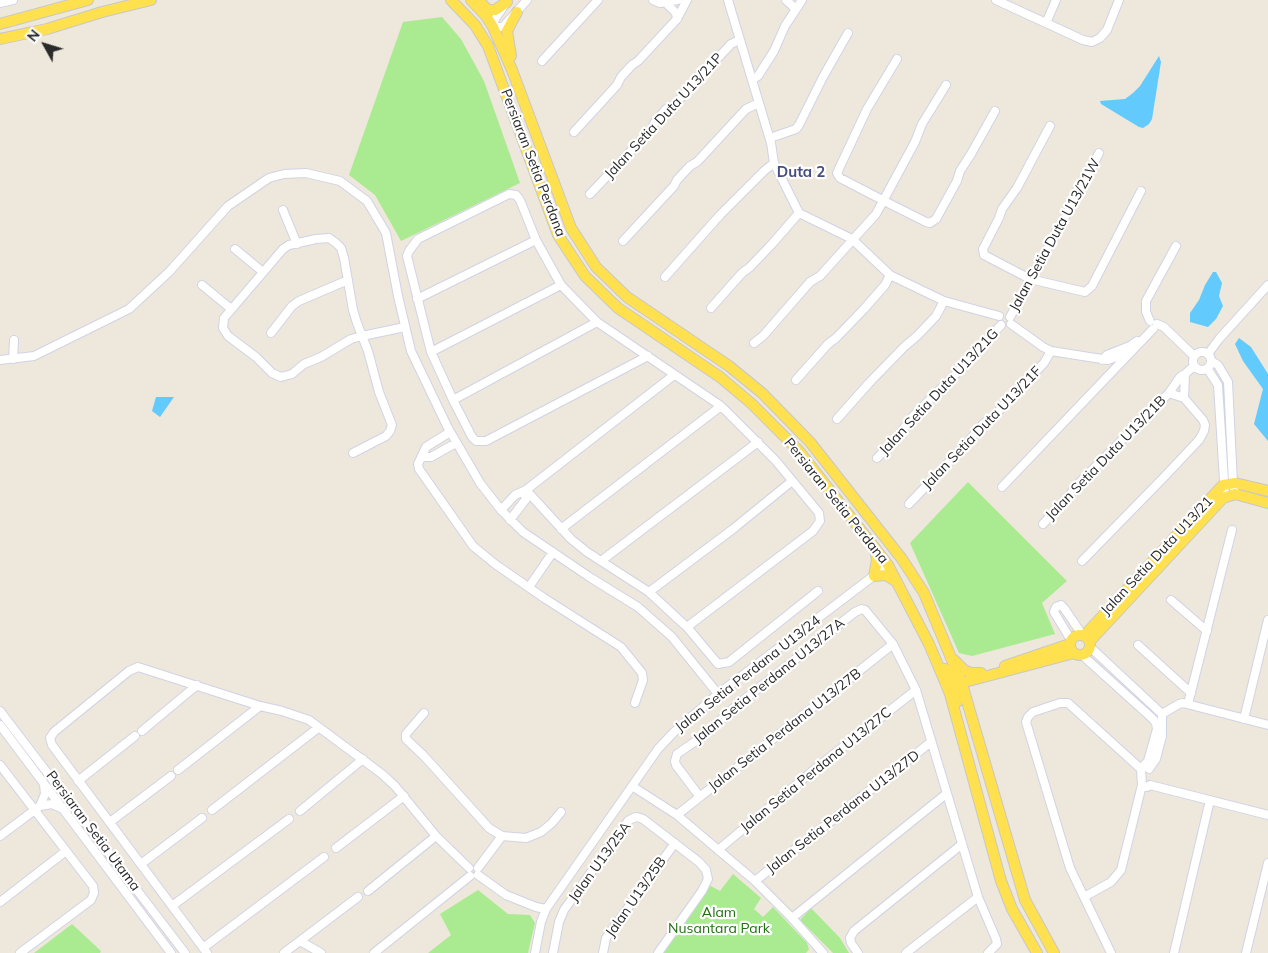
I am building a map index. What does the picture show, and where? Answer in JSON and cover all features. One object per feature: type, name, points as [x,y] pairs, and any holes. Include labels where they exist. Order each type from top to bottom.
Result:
[{"type":"main road","points":[[0,24],[87,0]]},
{"type":"main road","points":[[72,20],[83,13],[114,4],[118,0]]},
{"type":"main road","points":[[0,39],[47,29],[72,20],[151,0]]},
{"type":"main road","name":"Persiaran Setia Perdana","points":[[450,0],[481,33],[488,46],[558,235],[585,276],[618,308],[720,377],[752,404],[799,451],[888,565],[922,629],[950,694],[1001,881],[1012,909],[1037,953]]},
{"type":"main road","points":[[460,0],[481,23],[493,27],[492,42],[504,71],[507,95]]},
{"type":"main road","name":"Persiaran Setia Perdana","points":[[471,0],[486,16],[493,27],[512,70],[571,228],[596,267],[627,297],[729,366],[762,393],[810,442],[893,548],[924,593],[951,656],[969,707],[1025,900],[1054,953]]},
{"type":"main road","points":[[477,0],[488,10],[496,10],[507,1]]},
{"type":"main road","points":[[512,70],[507,31],[517,12]]},
{"type":"main road","points":[[1228,484],[1268,490]]},
{"type":"main road","name":"Jalan Setia Duta U13/21","points":[[1080,644],[1228,484]]},
{"type":"main road","points":[[1230,495],[1268,503]]},
{"type":"main road","name":"Jalan Setia Duta U13/21","points":[[959,683],[1080,644],[1230,495]]},
{"type":"main road","points":[[875,548],[877,560],[874,576],[886,574],[898,582]]},
{"type":"main road","points":[[893,548],[888,565],[908,568]]},
{"type":"main road","points":[[922,629],[936,648],[948,675],[959,683],[955,692],[962,726],[962,742]]},
{"type":"main road","points":[[951,656],[964,670],[981,676],[974,684],[970,693],[969,707]]},
{"type":"main road","points":[[1025,900],[1028,916],[1046,953]]},
{"type":"main road","points":[[1029,940],[1031,953]]},
{"type":"street","points":[[0,3],[13,0]]},
{"type":"street","points":[[507,1],[495,19],[493,27],[503,27],[527,0]]},
{"type":"street","points":[[542,61],[598,0]]},
{"type":"street","points":[[653,0],[660,3],[678,0]]},
{"type":"street","points":[[574,132],[617,85],[621,77],[677,19],[687,0]]},
{"type":"street","points":[[728,0],[770,138],[774,163],[799,213],[852,239],[890,275],[944,301],[1011,320],[1050,351],[1102,360],[1128,355]]},
{"type":"street","points":[[786,0],[796,9]]},
{"type":"street","points":[[752,80],[758,76],[774,51],[785,26],[802,0]]},
{"type":"street","points":[[996,0],[1083,40],[1092,42],[1100,38],[1107,30],[1119,0]]},
{"type":"street","points":[[1046,23],[1056,0]]},
{"type":"street","points":[[665,2],[676,12],[677,19]]},
{"type":"street","points":[[770,138],[796,129],[799,125],[848,33]]},
{"type":"street","name":"Jalan Setia Duta U13/21P","points":[[590,194],[651,130],[666,109],[674,105],[731,44],[740,40]]},
{"type":"street","points":[[897,59],[867,109],[838,172],[840,178],[926,222],[933,221],[939,216],[957,181],[960,171],[995,111]]},
{"type":"street","points":[[754,343],[763,336],[810,282],[820,276],[876,214],[915,142],[922,124],[946,85]]},
{"type":"street","points":[[623,241],[674,186],[677,180],[690,166],[697,162],[746,108],[759,103]]},
{"type":"street","points":[[1050,126],[1017,188],[1002,209],[983,249],[984,255],[1030,279],[1081,292],[1088,290],[1142,191]]},
{"type":"street","name":"Jalan Setia Duta U13/21W","points":[[1011,320],[1030,279],[1099,152]]},
{"type":"street","points":[[665,277],[720,215],[774,163]]},
{"type":"street","points":[[0,360],[34,356],[129,309],[169,272],[228,206],[269,178],[284,174],[312,173],[340,181],[367,201],[386,233],[411,351],[450,432],[480,484],[500,510],[523,532],[638,607],[672,637],[718,694]]},
{"type":"street","points":[[648,356],[486,441],[476,441],[472,437],[453,400],[431,352],[408,256],[411,247],[418,240],[509,194],[516,195],[520,200],[536,240],[561,284],[597,322],[648,356],[674,375],[721,406],[758,442],[818,513],[820,521],[818,526],[687,627]]},
{"type":"street","points":[[283,210],[297,244]]},
{"type":"street","points":[[711,308],[799,213]]},
{"type":"street","points":[[353,452],[386,436],[392,428],[362,336],[353,310],[341,248],[329,238],[297,244],[283,249],[230,308],[224,318],[222,324],[225,332],[256,357],[272,373],[281,377],[292,374],[304,364],[322,357],[351,339],[362,336],[405,328]]},
{"type":"street","points":[[417,299],[536,240]]},
{"type":"street","points":[[1152,325],[1146,312],[1146,301],[1176,246]]},
{"type":"street","points":[[234,249],[262,272]]},
{"type":"street","points":[[796,380],[828,344],[864,309],[885,285],[890,275]]},
{"type":"street","points":[[271,333],[292,306],[299,301],[348,280]]},
{"type":"street","points":[[431,352],[561,284]]},
{"type":"street","points":[[202,285],[230,308]]},
{"type":"street","points":[[1230,495],[1218,385],[1209,361],[1201,351],[1194,356],[1192,361],[1194,366],[1202,370],[1209,361],[1219,339],[1268,285]]},
{"type":"street","points":[[837,419],[869,383],[936,316],[944,301]]},
{"type":"street","points":[[999,316],[998,322],[1001,326],[1011,320]]},
{"type":"street","points":[[453,400],[597,322]]},
{"type":"street","points":[[1002,487],[1128,355],[1152,325]]},
{"type":"street","points":[[1152,325],[1164,327],[1194,356]]},
{"type":"street","points":[[1102,360],[1107,355],[1134,343],[1152,325]]},
{"type":"street","name":"Jalan Setia Duta U13/21G","points":[[877,458],[894,441],[914,415],[1001,326]]},
{"type":"street","points":[[13,359],[14,340]]},
{"type":"street","name":"Jalan Setia Duta U13/21F","points":[[909,504],[967,444],[983,424],[993,417],[1044,364],[1050,351]]},
{"type":"street","points":[[1101,382],[1104,372],[1102,360]]},
{"type":"street","name":"Jalan Setia Duta U13/21B","points":[[1043,524],[1077,485],[1169,392],[1175,382],[1194,366]]},
{"type":"street","points":[[1184,398],[1185,374]]},
{"type":"street","points":[[500,510],[515,495],[525,491],[674,375]]},
{"type":"street","points":[[1082,561],[1199,440],[1204,431],[1205,425],[1203,420],[1184,398],[1169,392]]},
{"type":"street","points":[[561,529],[721,406]]},
{"type":"street","points":[[450,432],[426,447],[418,464],[419,469],[474,546],[495,564],[528,587],[621,647],[642,673],[643,680],[635,703]]},
{"type":"street","points":[[601,561],[758,442]]},
{"type":"street","points":[[422,457],[431,457],[456,443]]},
{"type":"street","points":[[648,592],[733,529],[792,481]]},
{"type":"street","points":[[510,520],[526,500],[525,491]]},
{"type":"street","points":[[525,491],[561,529],[587,552],[648,592],[687,627],[718,664],[729,662],[818,591]]},
{"type":"street","points":[[1188,704],[1232,530]]},
{"type":"street","points":[[528,587],[553,552]]},
{"type":"street","name":"Jalan Setia Perdana U13/24","points":[[535,953],[541,922],[546,909],[658,749],[674,732],[718,694],[888,565]]},
{"type":"street","points":[[1170,600],[1206,632]]},
{"type":"street","name":"Jalan Setia Perdana U13/27A","points":[[700,797],[676,765],[677,754],[703,736],[736,706],[855,612],[862,609],[869,612],[893,644]]},
{"type":"street","points":[[1244,719],[1268,620]]},
{"type":"street","points":[[893,644],[916,690],[961,845],[978,897],[997,944],[988,953]]},
{"type":"street","name":"Jalan Setia Perdana U13/27B","points":[[677,815],[893,644]]},
{"type":"street","points":[[1080,644],[1155,707],[1160,719],[1145,768],[1146,785],[1121,870],[1111,882],[1084,897]]},
{"type":"street","points":[[1080,644],[1148,715],[1160,719]]},
{"type":"street","points":[[1138,645],[1191,693]]},
{"type":"street","points":[[324,858],[205,951],[78,781],[52,745],[50,738],[128,671],[138,667],[309,720],[363,759],[388,780],[404,796],[436,836],[474,872],[506,895],[546,909]]},
{"type":"street","points":[[142,731],[197,685]]},
{"type":"street","points":[[711,685],[729,686]]},
{"type":"street","points":[[708,703],[711,685]]},
{"type":"street","name":"Jalan Setia Perdana U13/27C","points":[[718,850],[916,690]]},
{"type":"street","points":[[1111,953],[1070,868],[1026,722],[1028,717],[1033,712],[1060,703],[1068,703],[1145,768]]},
{"type":"street","points":[[1160,719],[1179,704],[1188,704],[1268,725]]},
{"type":"street","points":[[178,770],[260,706]]},
{"type":"street","points":[[1148,715],[1155,707]]},
{"type":"street","name":"Persiaran Setia Utama","points":[[0,710],[185,953]]},
{"type":"street","points":[[424,713],[406,734],[406,739],[424,756],[489,828],[502,836],[526,838],[541,832],[561,812]]},
{"type":"street","name":"Persiaran Setia Utama","points":[[0,725],[171,953]]},
{"type":"street","points":[[212,810],[318,728]]},
{"type":"street","points":[[78,781],[135,736]]},
{"type":"street","name":"Jalan Setia Perdana U13/27D","points":[[755,881],[931,742]]},
{"type":"street","points":[[300,811],[363,759]]},
{"type":"street","points":[[1,768],[37,808],[66,851],[93,886],[94,894],[91,900],[20,953]]},
{"type":"street","points":[[110,822],[171,776]]},
{"type":"street","points":[[37,808],[45,794],[44,783]]},
{"type":"street","points":[[1146,785],[1268,815]]},
{"type":"street","points":[[632,786],[677,815],[755,881],[823,953]]},
{"type":"street","points":[[792,918],[946,794]]},
{"type":"street","points":[[336,848],[404,796]]},
{"type":"street","points":[[1174,953],[1210,800]]},
{"type":"street","points":[[0,836],[37,808],[52,804],[63,809]]},
{"type":"street","points":[[141,864],[202,818]]},
{"type":"street","name":"Jalan U13/25A","points":[[553,953],[559,922],[564,910],[628,821],[633,818],[642,819],[699,862],[706,870],[708,879],[702,891],[658,953]]},
{"type":"street","points":[[172,906],[289,819]]},
{"type":"street","points":[[368,891],[436,836]]},
{"type":"street","points":[[374,953],[474,872],[502,836]]},
{"type":"street","name":"Jalan U13/25B","points":[[603,953],[606,938],[675,843]]},
{"type":"street","points":[[858,953],[850,938],[854,931],[961,845]]},
{"type":"street","points":[[0,902],[66,851]]},
{"type":"street","points":[[1246,953],[1268,863]]},
{"type":"street","points":[[536,907],[554,896]]},
{"type":"street","points":[[284,953],[358,897]]},
{"type":"street","points":[[906,953],[978,897]]},
{"type":"street","points":[[536,907],[540,912],[541,922]]},
{"type":"street","points":[[300,941],[321,953]]},
{"type":"green space","points":[[442,17],[461,39],[484,81],[520,183],[401,241],[375,195],[349,175],[403,22]]},
{"type":"green space","points":[[968,482],[1067,581],[1042,603],[1055,634],[972,656],[959,653],[910,543]]},
{"type":"green space","name":"Alam Nusantara Park","points":[[733,874],[761,898],[754,909],[763,917],[773,907],[807,943],[809,949],[806,953],[664,953],[663,949],[709,885],[720,891]]},
{"type":"green space","points":[[478,890],[508,914],[530,915],[535,923],[528,953],[428,953],[451,935],[440,914]]},
{"type":"green space","points":[[811,908],[840,938],[849,953],[833,953],[800,920]]},
{"type":"green space","points":[[72,924],[101,951],[100,953],[34,953]]},
{"type":"water","points":[[1159,56],[1161,62],[1152,119],[1149,124],[1143,128],[1139,127],[1101,104],[1100,101],[1125,99],[1133,93],[1140,86]]},
{"type":"water","points":[[1213,272],[1216,272],[1222,283],[1219,296],[1223,306],[1216,319],[1208,327],[1190,322],[1190,313]]},
{"type":"water","points":[[1239,338],[1251,347],[1268,374],[1268,441],[1254,424],[1263,389],[1243,361],[1235,344]]},
{"type":"water","points":[[156,397],[174,397],[160,417],[152,411]]},
{"type":"district","name":"Duta 2","points":[[801,172]]}]
